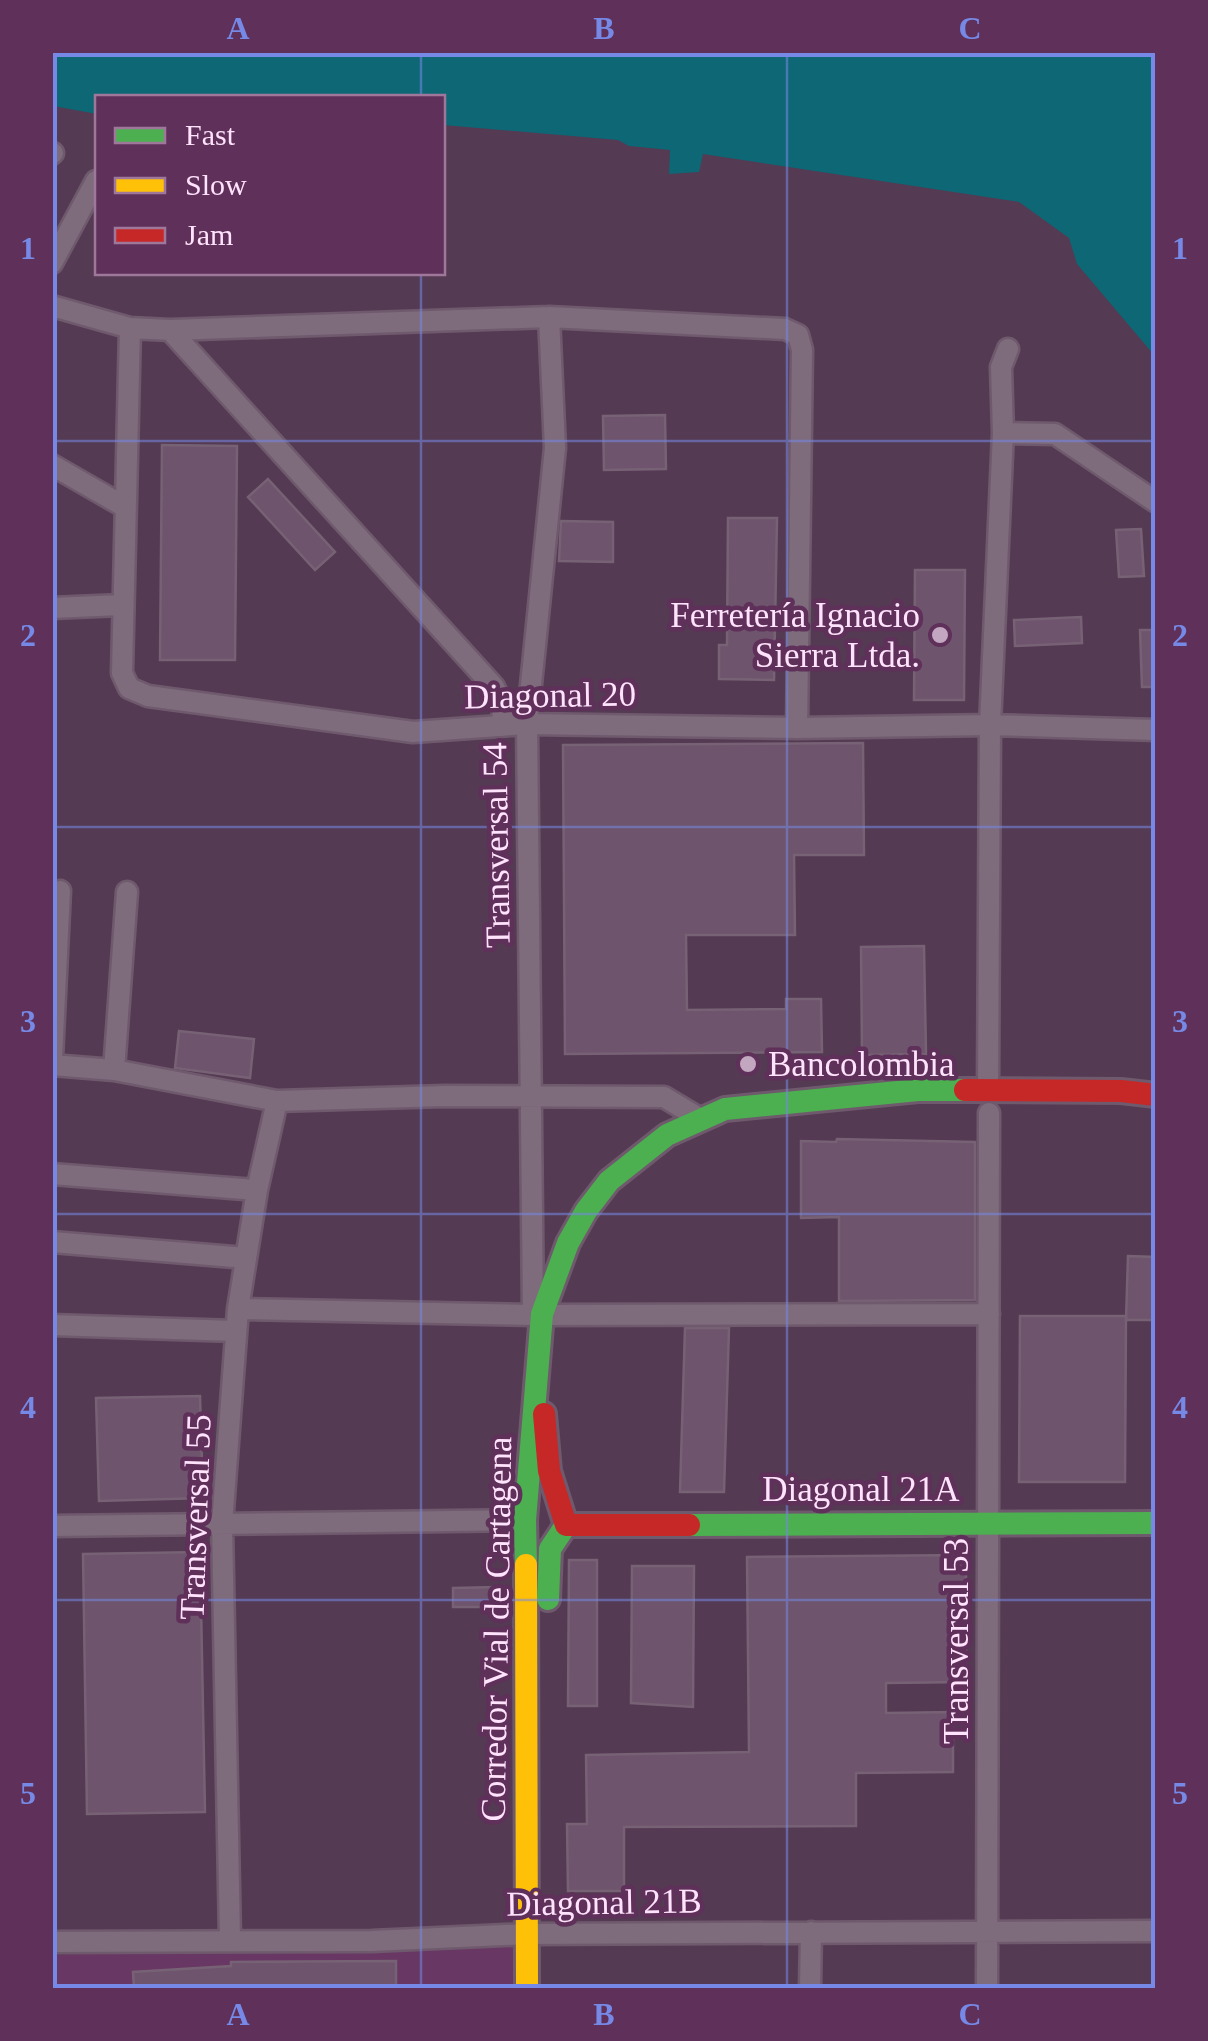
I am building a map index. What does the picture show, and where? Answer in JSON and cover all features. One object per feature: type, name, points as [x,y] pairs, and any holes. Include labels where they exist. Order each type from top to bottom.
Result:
[{"type":"main road","name":"Corredor Vial de Cartagena","points":[[548,1988],[538,1934],[524,1520],[538,1314],[586,1211],[636,1156],[699,1118],[725,1109],[840,1099],[914,1110],[1121,1091],[1156,1095]]},
{"type":"main road","name":"Corredor Vial de Cartagena","points":[[989,1102],[1116,1112],[1156,1105]]},
{"type":"main road","points":[[538,1353],[549,1471],[566,1525]]},
{"type":"main road","name":"Diagonal 21A","points":[[566,1525],[1156,1523]]},
{"type":"main road","name":"Corredor Vial de Cartagena","points":[[526,1988],[538,1934],[549,1557],[553,1538],[566,1525]]},
{"type":"street","points":[[54,258],[95,183]]},
{"type":"street","points":[[52,306],[150,329],[549,317],[786,328],[798,335],[802,350],[797,728]]},
{"type":"street","name":"Transversal 54","points":[[538,1314],[527,724],[555,448],[549,317]]},
{"type":"street","points":[[52,608],[121,605],[124,507],[150,329]]},
{"type":"street","points":[[150,329],[494,686],[503,706],[502,726]]},
{"type":"street","name":"Transversal 53","points":[[987,1988],[990,725],[1003,433],[1001,367],[1008,348]]},
{"type":"street","points":[[1003,433],[1056,434],[1156,502]]},
{"type":"street","points":[[52,465],[124,507]]},
{"type":"street","name":"Diagonal 20","points":[[121,605],[122,672],[130,688],[148,696],[414,732],[527,724],[797,728],[990,725],[1156,730]]},
{"type":"street","points":[[60,891],[52,1062],[277,1102],[445,1096],[664,1098],[699,1118]]},
{"type":"street","points":[[114,1070],[127,892]]},
{"type":"street","name":"Transversal 55","points":[[230,1939],[222,1524],[235,1331],[257,1190],[277,1102]]},
{"type":"street","points":[[52,1174],[257,1190]]},
{"type":"street","points":[[52,1242],[246,1258]]},
{"type":"street","points":[[238,1309],[538,1314],[989,1314]]},
{"type":"street","points":[[52,1325],[235,1331]]},
{"type":"street","points":[[52,1526],[524,1520]]},
{"type":"street","name":"Diagonal 21B","points":[[52,1942],[372,1941],[538,1934],[1156,1931]]},
{"type":"street","points":[[810,1932],[810,1988]]},
{"type":"shaded area","points":[[514,1941],[514,1988],[53,1988],[52,1955]]},
{"type":"water","points":[[53,52],[1155,53],[1155,366],[1154,355],[1077,264],[1069,238],[1019,202],[703,154],[699,172],[669,174],[670,150],[629,146],[618,140],[445,125],[445,95],[95,95],[95,114],[53,106]]},
{"type":"building","points":[[665,415],[666,469],[604,470],[603,416]]},
{"type":"building","points":[[162,445],[237,446],[235,660],[160,660]]},
{"type":"building","points":[[268,479],[335,552],[315,570],[248,497]]},
{"type":"building","points":[[728,518],[777,518],[774,680],[719,679],[719,645],[727,645]]},
{"type":"building","points":[[561,521],[613,522],[613,562],[559,561]]},
{"type":"building","points":[[1141,529],[1144,576],[1119,577],[1116,530]]},
{"type":"building","name":"Ferretería Ignacio Sierra Ltda.","points":[[915,570],[965,570],[964,700],[914,700]]},
{"type":"building","points":[[1081,617],[1082,643],[1015,646],[1014,620]]},
{"type":"building","points":[[1140,630],[1156,630],[1156,687],[1142,687]]},
{"type":"building","points":[[863,743],[864,855],[794,855],[795,935],[686,935],[687,1010],[786,1009],[786,999],[821,999],[822,1052],[565,1054],[563,745]]},
{"type":"building","points":[[924,946],[926,1054],[862,1055],[861,947]]},
{"type":"building","points":[[179,1031],[254,1039],[250,1078],[175,1068]]},
{"type":"building","points":[[801,1141],[975,1142],[975,1300],[839,1301],[839,1217],[801,1218]]},
{"type":"building","points":[[1128,1256],[1156,1257],[1156,1320],[1126,1320]]},
{"type":"building","points":[[1020,1316],[1126,1316],[1125,1482],[1019,1482]]},
{"type":"building","points":[[685,1328],[729,1328],[724,1492],[680,1492]]},
{"type":"building","points":[[200,1396],[203,1498],[99,1501],[96,1398]]},
{"type":"building","points":[[200,1552],[205,1812],[87,1814],[83,1554]]},
{"type":"building","points":[[966,1555],[966,1682],[886,1683],[886,1713],[953,1712],[953,1772],[856,1773],[856,1826],[624,1827],[624,1891],[568,1891],[567,1824],[587,1824],[586,1755],[749,1752],[747,1557]]},
{"type":"building","points":[[569,1560],[597,1560],[597,1706],[568,1706]]},
{"type":"building","points":[[632,1566],[694,1566],[693,1707],[631,1703]]},
{"type":"building","points":[[498,1587],[498,1607],[453,1607],[453,1588]]},
{"type":"building","points":[[396,1961],[396,1988],[134,1988],[133,1972],[231,1966],[231,1962]]},
{"type":"traffic: fast","points":[[526,1565],[525,1520],[542,1314],[568,1243],[609,1181],[667,1135],[725,1109],[918,1090],[965,1090]]},
{"type":"traffic: fast","points":[[689,1525],[1156,1523]]},
{"type":"traffic: fast","points":[[548,1599],[550,1549],[566,1525]]},
{"type":"traffic: slow","points":[[526,1565],[527,1988]]},
{"type":"traffic: jam","points":[[965,1090],[1121,1091],[1156,1095]]},
{"type":"traffic: jam","points":[[544,1414],[549,1471],[566,1525],[689,1525]]},
{"type":"place","name":"Ferretería Ignacio Sierra Ltda.","points":[[940,635]]},
{"type":"place","name":"Bancolombia","points":[[748,1064]]}]
